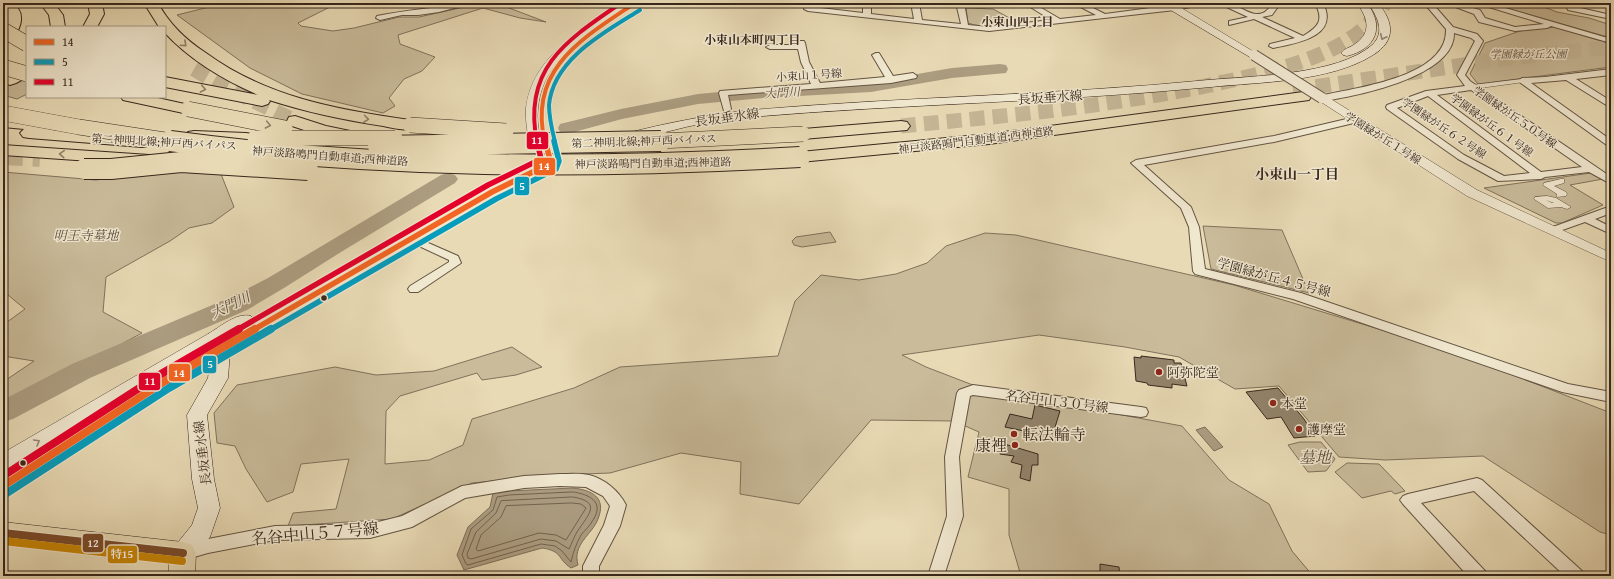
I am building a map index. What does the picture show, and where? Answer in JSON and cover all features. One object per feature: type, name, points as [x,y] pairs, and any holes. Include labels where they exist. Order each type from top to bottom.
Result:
[{"type":"highway","points":[[3,40],[12,30],[15,18],[13,11],[5,3]]},
{"type":"highway","points":[[47,3],[56,15],[58,26]]},
{"type":"highway","points":[[91,26],[97,14],[95,3]]},
{"type":"highway","points":[[151,3],[162,21],[184,44],[208,63],[230,76],[250,87],[285,100],[344,116]]},
{"type":"highway","points":[[3,30],[26,43]]},
{"type":"highway","points":[[166,46],[194,69]]},
{"type":"highway","points":[[6,74],[26,73]]},
{"type":"highway","points":[[166,82],[344,116],[410,124],[511,131],[586,132],[800,141]]},
{"type":"highway","name":"神戸淡路鳴門自動車道;西神道路","points":[[3,113],[116,133],[181,142],[309,156],[371,160],[513,164],[653,164],[731,156],[800,141],[877,151],[1012,137],[1298,94]]},
{"type":"highway","points":[[166,96],[195,106],[244,135],[334,136],[401,144],[453,148],[731,156]]},
{"type":"highway","points":[[136,98],[195,106]]},
{"type":"highway","name":"神戸淡路鳴門自動車道;西神道路","points":[[3,103],[193,134],[333,147],[440,153],[516,155],[731,156]]},
{"type":"highway","points":[[295,121],[322,130],[352,137],[418,148],[546,159]]},
{"type":"highway","name":"第二神明北線;神戸西バイパス","points":[[3,122],[89,130],[244,135],[442,146],[668,141],[800,141],[899,122]]},
{"type":"highway","name":"第二神明北線;神戸西バイパス","points":[[3,130],[149,142],[244,135]]},
{"type":"highway","points":[[3,137],[149,142]]},
{"type":"highway","points":[[3,150],[180,163],[333,171],[438,174],[544,171],[731,156]]},
{"type":"highway","points":[[3,163],[84,169],[111,169],[180,163],[222,165],[299,162],[546,159]]},
{"type":"main road","name":"長坂垂水線","points":[[218,343],[399,232],[484,186],[546,159],[628,130],[680,117],[725,102],[786,104],[1011,94],[1132,85],[1291,68],[1331,60],[1351,52],[1365,42],[1373,27],[1370,14],[1362,3]]},
{"type":"main road","name":"長坂垂水線","points":[[218,343],[492,192],[546,159],[684,123],[737,115],[796,110],[1015,100],[1138,91],[1300,74],[1356,60],[1378,46],[1385,33],[1385,21],[1373,3]]},
{"type":"main road","name":"長坂垂水線","points":[[183,565],[202,530],[209,508],[204,479],[197,415],[218,378],[218,343]]},
{"type":"main road","points":[[3,533],[183,565]]},
{"type":"street","points":[[380,18],[402,13],[418,13],[469,3]]},
{"type":"street","points":[[546,159],[532,107],[535,90],[542,74],[554,59],[569,45],[627,3]]},
{"type":"street","points":[[546,159],[542,111],[544,93],[550,78],[560,63],[576,47],[635,3]]},
{"type":"street","points":[[809,3],[808,9],[989,29],[1057,20],[1175,8],[1198,3]]},
{"type":"street","points":[[867,3],[867,16]]},
{"type":"street","points":[[915,3],[918,21]]},
{"type":"street","points":[[960,3],[965,26]]},
{"type":"street","points":[[1028,3],[1057,20]]},
{"type":"street","points":[[1077,3],[1102,15]]},
{"type":"street","name":"学園緑が丘１号線","points":[[1164,3],[1254,54],[1472,193],[1554,230],[1611,258]]},
{"type":"street","points":[[1222,3],[1303,39]]},
{"type":"street","points":[[1232,23],[1269,13],[1273,8],[1272,3]]},
{"type":"street","points":[[1273,46],[1303,39],[1320,28],[1324,20],[1324,12],[1319,3]]},
{"type":"street","points":[[1322,98],[1356,92],[1383,85],[1417,72],[1442,54],[1450,41],[1450,29],[1428,3]]},
{"type":"street","points":[[1449,3],[1477,12],[1482,20],[1516,29],[1554,25]]},
{"type":"street","points":[[1480,3],[1611,41]]},
{"type":"street","points":[[1611,11],[1575,3],[1571,8],[1611,17]]},
{"type":"street","points":[[1134,6],[1146,11]]},
{"type":"street","name":"学園緑が丘５０号線","points":[[1450,29],[1474,36],[1479,41],[1462,75],[1467,83],[1591,170],[1611,181]]},
{"type":"street","points":[[770,47],[801,45],[805,62],[816,85]]},
{"type":"street","points":[[876,55],[891,80]]},
{"type":"street","points":[[1473,87],[1611,72]]},
{"type":"street","name":"小束山１号線","points":[[725,102],[723,93],[816,85],[860,84],[913,76]]},
{"type":"street","points":[[1567,77],[1611,105]]},
{"type":"street","points":[[1522,81],[1611,144]]},
{"type":"street","name":"学園緑が丘６２号線","points":[[1473,87],[1429,93],[1390,107],[1461,157],[1502,179],[1544,181],[1591,170]]},
{"type":"street","name":"学園緑が丘６１号線","points":[[1429,93],[1544,181]]},
{"type":"street","name":"学園緑が丘４５号線","points":[[1356,120],[1274,139],[1136,163],[1186,207],[1194,227],[1199,271],[1297,296],[1567,389],[1611,397]]},
{"type":"street","points":[[1544,181],[1561,181]]},
{"type":"street","points":[[1544,181],[1563,194],[1535,198],[1549,206],[1564,206],[1554,196]]},
{"type":"street","points":[[1554,230],[1611,209]]},
{"type":"street","points":[[1587,218],[1611,231]]},
{"type":"street","points":[[410,238],[454,258],[455,263],[414,289]]},
{"type":"street","points":[[3,486],[166,381],[218,343]]},
{"type":"street","points":[[3,462],[218,343]]},
{"type":"street","points":[[3,478],[166,381]]},
{"type":"street","name":"名谷中山３０号線","points":[[936,576],[955,516],[952,457],[964,394],[973,390],[1141,412]]},
{"type":"street","name":"名谷中山５７号線","points":[[183,565],[208,546],[276,533],[370,531],[406,522],[462,492],[524,482],[560,480],[588,481],[608,492],[618,505],[612,526],[591,566],[591,576]]},
{"type":"street","points":[[1479,576],[1408,500],[1477,484],[1576,576]]},
{"type":"green space","points":[[220,3],[338,3],[298,23],[301,26],[333,31],[354,28],[399,17],[419,17],[482,3],[496,3],[546,22],[520,18],[483,8],[398,35],[400,44],[435,57],[422,71],[404,79],[389,98],[395,106],[383,113],[302,94],[250,68],[177,15],[221,4]]},
{"type":"green space","points":[[1489,3],[1534,3],[1557,12],[1589,18],[1611,25],[1611,38]]},
{"type":"green space","points":[[966,8],[993,9],[1015,21],[992,25],[974,25],[968,23]]},
{"type":"green space","name":"学園緑が丘公園","points":[[1555,27],[1611,44],[1611,67],[1478,84],[1470,74],[1485,43],[1520,31]]},
{"type":"green space","points":[[3,75],[26,80],[26,94],[17,99],[3,95]]},
{"type":"green space","name":"明王寺墓地","points":[[3,172],[96,180],[141,173],[186,172],[221,174],[234,207],[212,223],[189,228],[170,241],[106,277],[103,312],[142,333],[3,405],[3,382],[34,361],[3,356],[3,325],[25,309],[8,295],[3,295]]},
{"type":"green space","points":[[1591,173],[1603,179],[1570,185],[1603,205],[1562,223],[1556,223],[1484,188]]},
{"type":"green space","points":[[1203,226],[1282,230],[1309,293],[1211,269]]},
{"type":"green space","points":[[830,232],[836,242],[802,247],[794,245],[792,241],[796,237]]},
{"type":"green space","points":[[985,233],[1016,235],[1234,285],[1418,341],[1482,363],[1611,413],[1611,535],[1600,532],[1483,456],[1385,460],[1339,457],[1279,386],[1235,389],[1179,357],[1125,347],[1039,335],[902,355],[926,367],[986,390],[1182,426],[1229,480],[1269,504],[1292,551],[1313,576],[1021,576],[1009,535],[1009,489],[968,477],[979,432],[954,421],[871,420],[799,504],[740,494],[741,462],[681,453],[610,473],[557,475],[472,483],[392,519],[288,526],[293,513],[336,509],[349,459],[301,464],[293,492],[267,502],[246,469],[235,446],[217,443],[214,413],[237,385],[335,367],[376,375],[434,371],[512,347],[542,367],[516,375],[482,380],[477,373],[400,396],[386,411],[385,464],[429,460],[463,445],[472,419],[574,388],[620,367],[778,356],[795,301],[821,275],[859,280],[896,274],[927,263],[946,246]]},
{"type":"green space","name":"墓地","points":[[1300,442],[1321,442],[1335,459],[1326,471],[1308,472],[1288,445]]},
{"type":"green space","points":[[1347,463],[1379,464],[1405,491],[1395,494],[1391,491],[1362,498],[1335,472]]},
{"type":"water","points":[[1205,427],[1223,447],[1214,451],[1196,430]]},
{"type":"water","points":[[573,488],[586,491],[596,496],[600,505],[598,519],[595,525],[580,545],[577,558],[578,565],[571,568],[557,553],[549,549],[542,548],[464,570],[457,555],[468,527],[490,507],[493,493]]},
{"type":"building","name":"阿弥陀堂","points":[[1141,356],[1174,360],[1174,363],[1181,363],[1187,386],[1172,384],[1172,388],[1148,385],[1147,383],[1136,381],[1134,357],[1141,358]]},
{"type":"building","name":"本堂","points":[[1278,388],[1304,419],[1315,436],[1294,438],[1281,417],[1267,419],[1246,392]]},
{"type":"building","points":[[1035,405],[1060,411],[1052,437],[1005,427],[1010,414],[1032,419]]},
{"type":"building","points":[[1001,443],[1038,454],[1038,465],[1032,465],[1030,481],[1020,478],[1022,465],[1011,462],[1014,456],[1000,454]]},
{"type":"building","points":[[1100,564],[1119,567],[1120,576],[1100,576]]},
{"type":"waterway","name":"大門川","points":[[567,128],[621,114],[698,99],[763,93],[871,87],[952,73],[1000,69]]},
{"type":"waterway","name":"大門川","points":[[3,412],[81,371],[238,304],[276,283],[333,247],[448,179]]},
{"type":"tunnel","points":[[901,126],[1098,104],[1176,92],[1262,73],[1307,60],[1344,43],[1358,34],[1370,23],[1385,3]]},
{"type":"tunnel","points":[[1293,90],[1511,58],[1611,47]]},
{"type":"tunnel","points":[[194,69],[219,84],[295,121]]},
{"type":"tunnel","points":[[3,155],[40,157]]},
{"type":"transit line","name":"11","points":[[3,476],[161,374],[488,185],[541,159],[535,129],[534,105],[539,83],[548,65],[561,49],[578,34],[621,3]]},
{"type":"transit line","name":"14","points":[[3,486],[165,381],[492,192],[551,163],[544,140],[541,115],[542,100],[547,83],[555,69],[578,43],[635,3]]},
{"type":"transit line","name":"5","points":[[7,493],[169,388],[496,199],[556,169],[559,161],[549,114],[549,105],[554,86],[569,62],[591,42],[640,10]]},
{"type":"transit line","name":"12","points":[[3,533],[183,553]]},
{"type":"transit line","name":"特15","points":[[3,541],[182,561]]},
{"type":"place","name":"阿弥陀堂","points":[[1159,372]]},
{"type":"place","name":"本堂","points":[[1273,403]]},
{"type":"place","name":"護摩堂","points":[[1299,429]]},
{"type":"place","name":"転法輪寺","points":[[1014,434]]},
{"type":"place","name":"康裡","points":[[1015,445]]},
{"type":"district","name":"小束山四丁目","points":[[1017,22]]},
{"type":"district","name":"小束山本町四丁目","points":[[752,40]]},
{"type":"district","name":"小束山一丁目","points":[[1297,174]]}]
